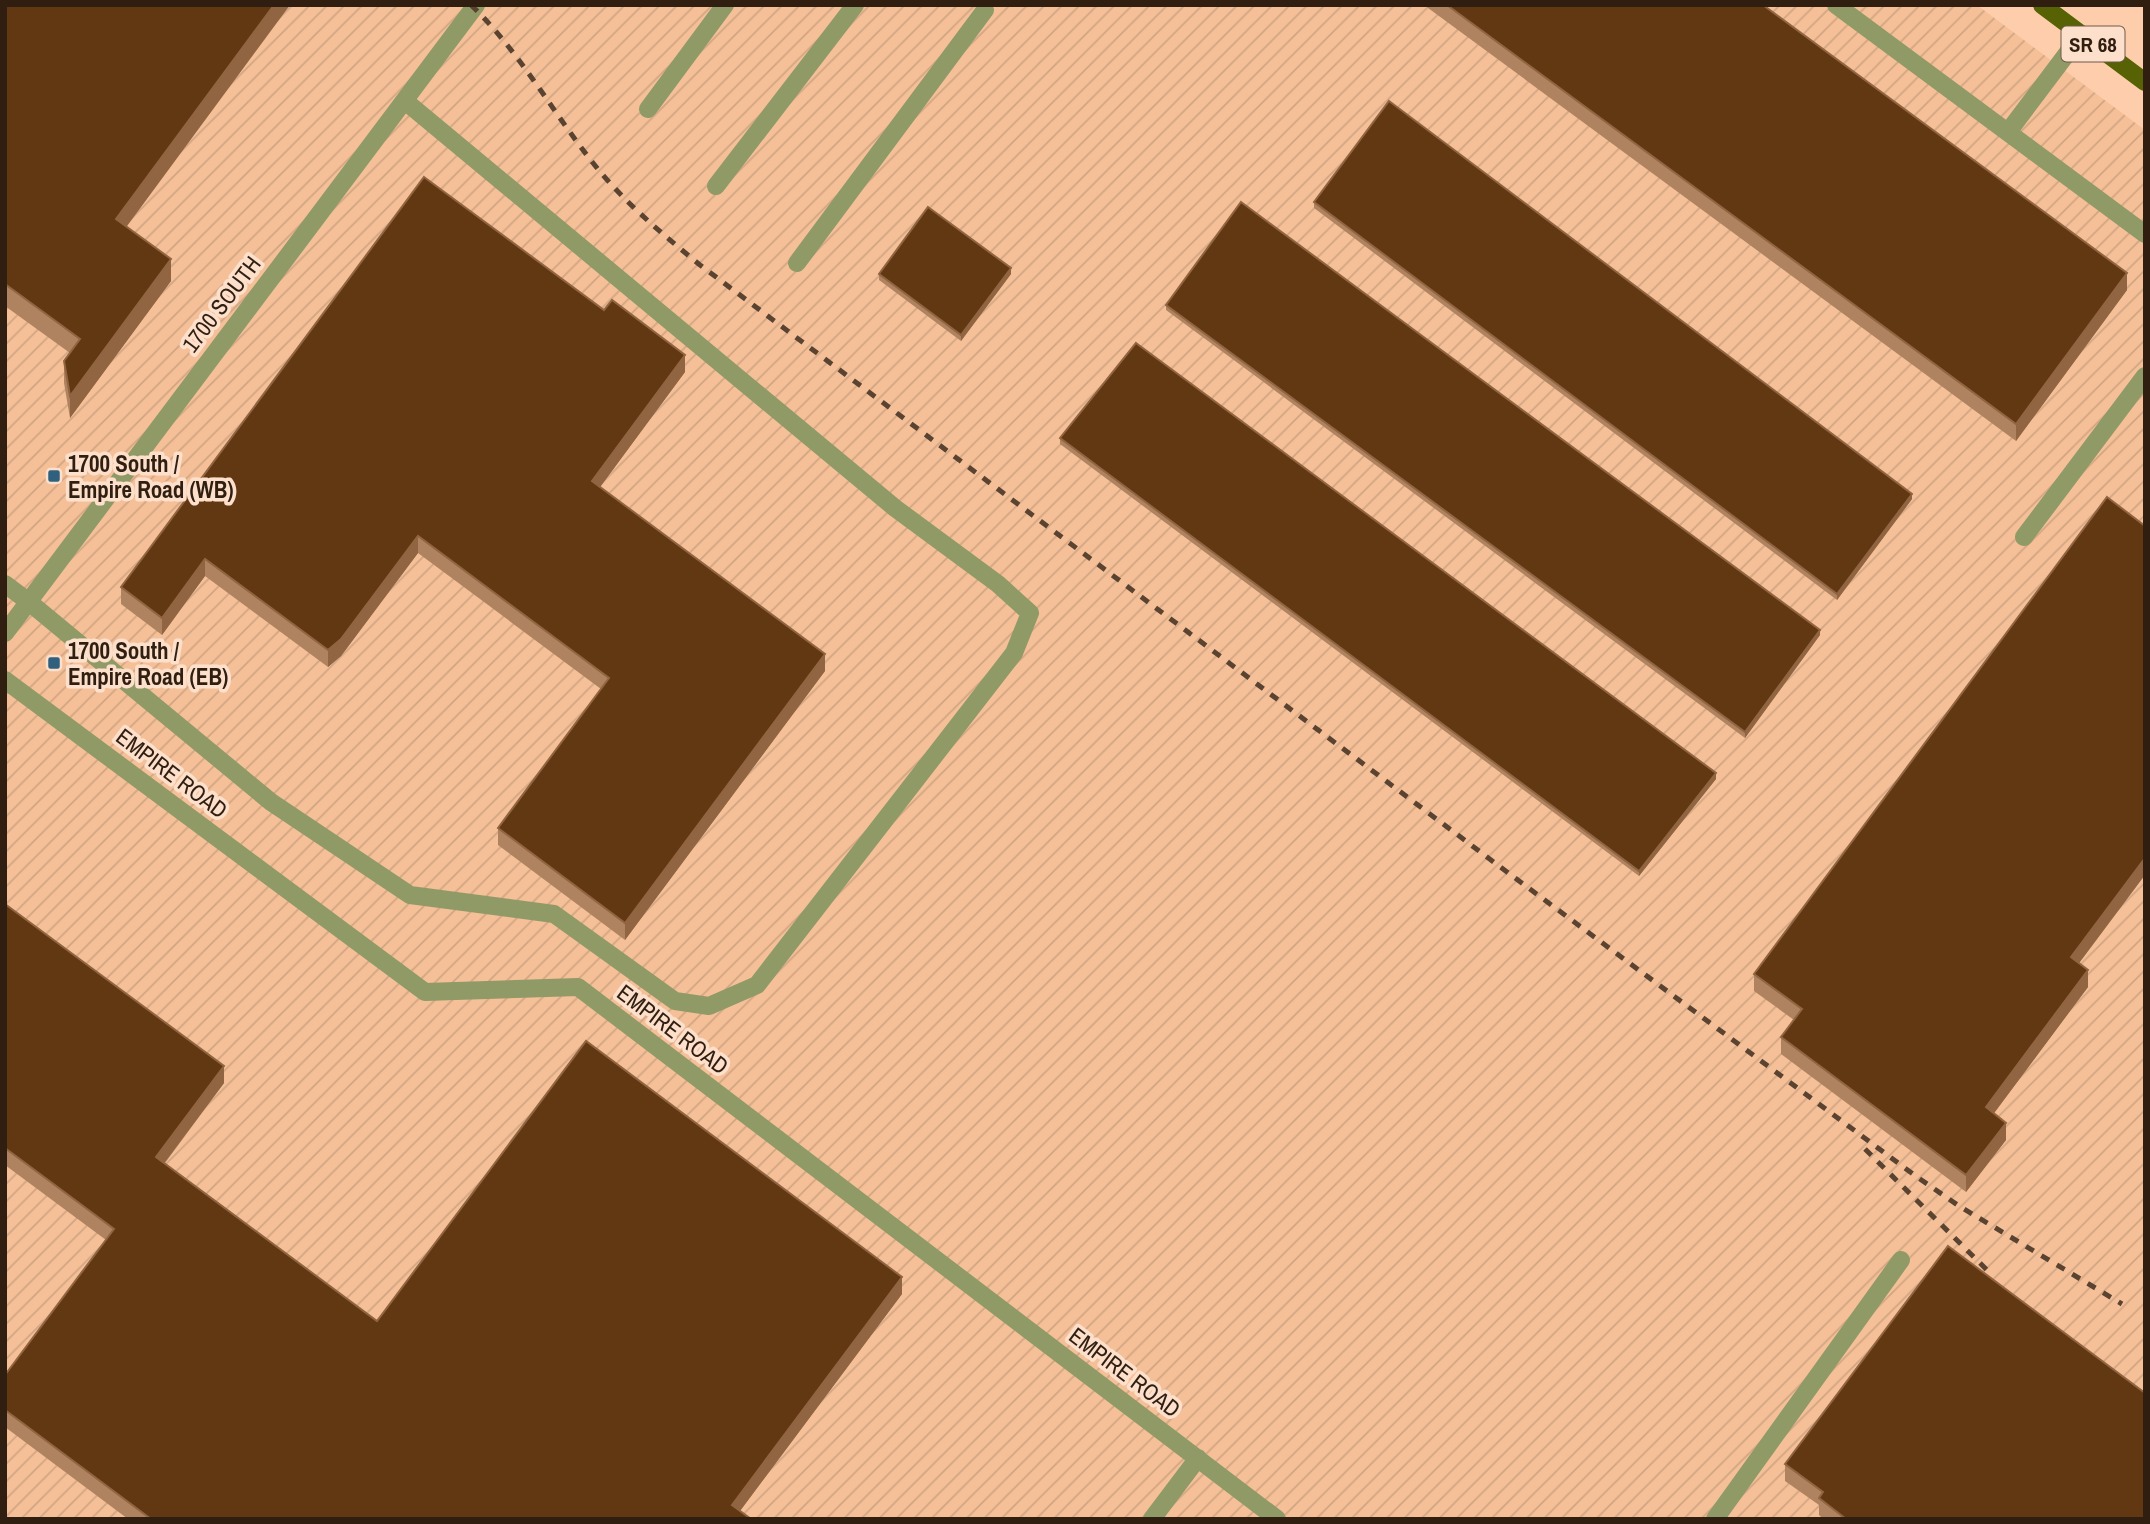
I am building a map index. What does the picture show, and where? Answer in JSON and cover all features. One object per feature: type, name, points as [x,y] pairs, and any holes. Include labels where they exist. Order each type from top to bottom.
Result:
[{"type":"main road","name":"SR 68","points":[[2042,5],[2145,82]]},
{"type":"street","name":"1700 SOUTH","points":[[5,632],[476,5]]},
{"type":"street","points":[[648,109],[725,5]]},
{"type":"street","points":[[716,186],[855,5]]},
{"type":"street","points":[[1836,5],[2145,234]]},
{"type":"street","points":[[797,263],[985,10]]},
{"type":"street","points":[[2008,132],[2081,35]]},
{"type":"street","points":[[5,584],[271,802],[410,895],[554,914],[675,1001],[709,1006],[757,985],[1014,653],[1030,613],[998,584],[895,508],[405,101]]},
{"type":"street","points":[[2024,537],[2145,376]]},
{"type":"street","name":"EMPIRE ROAD","points":[[5,680],[425,992],[578,987],[1277,1519]]},
{"type":"street","points":[[1715,1519],[1901,1260]]},
{"type":"street","points":[[1152,1519],[1198,1458]]},
{"type":"shaded area","points":[[5,5],[1977,5],[2145,130],[2145,1519],[5,1519]]},
{"type":"building","points":[[5,5],[274,5],[116,219],[171,259],[70,396],[64,361],[80,339],[5,284]]},
{"type":"building","points":[[1447,5],[1763,5],[2127,273],[2016,424]]},
{"type":"building","points":[[1389,101],[1912,494],[1837,594],[1314,202]]},
{"type":"building","points":[[424,177],[604,310],[612,300],[685,355],[592,481],[825,654],[625,923],[498,828],[609,678],[418,536],[341,639],[328,650],[205,559],[162,618],[121,587]]},
{"type":"building","points":[[1241,202],[1820,630],[1745,732],[1166,305]]},
{"type":"building","points":[[928,207],[1011,268],[961,335],[879,274]]},
{"type":"building","points":[[1136,343],[1716,773],[1639,871],[1060,438]]},
{"type":"building","points":[[2107,497],[2145,526],[2145,858],[2071,957],[2088,970],[1986,1107],[2006,1123],[1966,1175],[1781,1037],[1802,1009],[1754,974]]},
{"type":"building","points":[[5,904],[224,1066],[156,1157],[377,1321],[586,1041],[902,1277],[732,1505],[751,1519],[151,1519],[5,1410],[5,1375],[114,1229],[5,1148]]},
{"type":"building","points":[[1948,1246],[2145,1393],[2145,1519],[1846,1519],[1819,1498],[1823,1492],[1785,1464]]},
{"type":"railway","points":[[471,5],[507,45],[613,187],[700,265],[1917,1177],[1959,1206],[2122,1304]]},
{"type":"railway","points":[[1865,1149],[1989,1272]]},
{"type":"place","name":"1700 South / Empire Road (WB)","points":[[54,476]]},
{"type":"place","name":"1700 South / Empire Road (EB)","points":[[54,663]]}]
